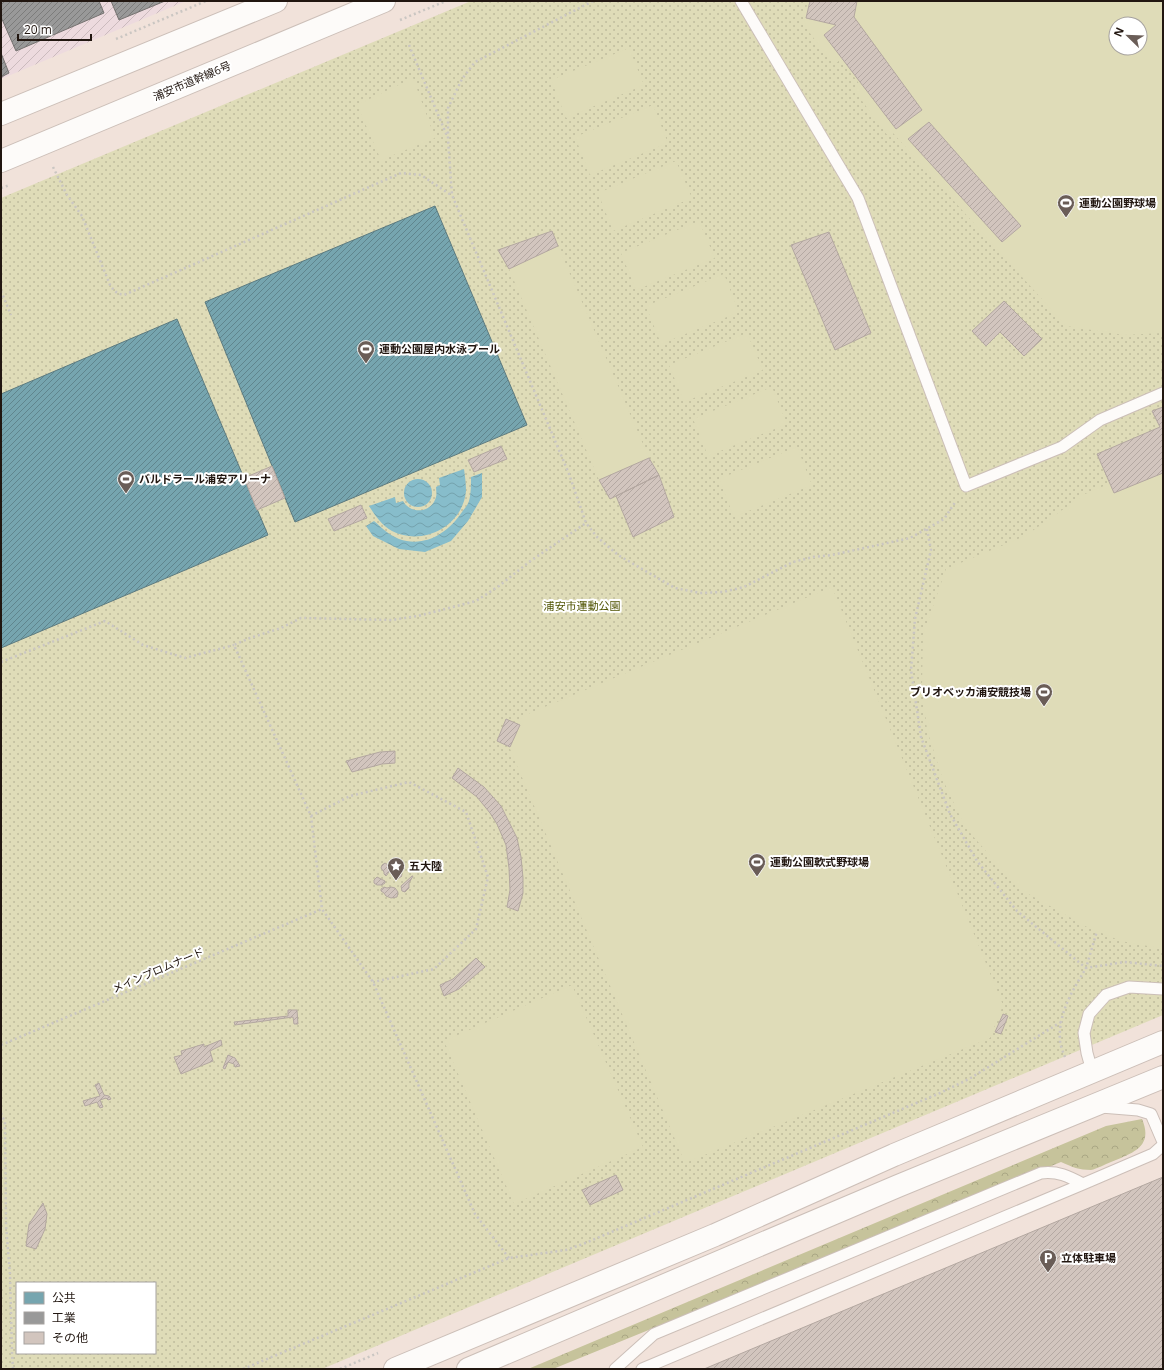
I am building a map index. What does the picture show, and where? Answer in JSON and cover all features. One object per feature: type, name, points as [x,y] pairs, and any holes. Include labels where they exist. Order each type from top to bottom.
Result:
[{"type":"street","points":[[1,114],[276,1]]},
{"type":"street","name":"浦安市道幹線6号","points":[[1,162],[384,1]]},
{"type":"street","points":[[395,1369],[715,1235],[901,1152],[1163,1042]]},
{"type":"street","points":[[468,1369],[898,1186],[1163,1076]]},
{"type":"lane","points":[[741,1],[858,198],[966,486],[1062,446],[1100,420],[1163,394]]},
{"type":"lane","points":[[1092,1071],[1084,1033],[1089,1014],[1106,996],[1129,987],[1163,989]]},
{"type":"lane","points":[[642,1369],[958,1238],[1083,1184],[1152,1154],[1163,1143],[1151,1114],[1138,1110],[1092,1106]]},
{"type":"lane","points":[[615,1369],[654,1334],[1041,1173],[1053,1172],[1070,1177],[1083,1184]]},
{"type":"path","points":[[593,1],[475,62],[462,79],[448,108],[448,139],[452,195],[569,474],[586,523],[597,537],[618,555],[675,588],[700,593],[723,592],[744,587],[793,562],[910,538],[944,519],[966,486]]},
{"type":"path","points":[[410,45],[448,139]]},
{"type":"path","points":[[53,167],[67,194],[82,216],[110,286],[114,292],[119,295],[124,295],[401,173],[421,175],[452,195]]},
{"type":"path","points":[[1,291],[11,315]]},
{"type":"path","points":[[1,662],[105,621],[143,645],[185,658],[234,645],[281,628],[301,618],[392,620],[418,616],[476,601],[586,523]]},
{"type":"path","points":[[927,529],[931,550],[915,619],[911,670],[921,737],[950,814],[977,861],[1017,911],[1086,968],[1097,931]]},
{"type":"path","points":[[234,645],[311,816],[322,909],[373,982],[475,1214],[510,1258]]},
{"type":"path","points":[[311,816],[350,796],[409,782],[466,812],[488,877],[476,929],[434,969],[373,982]]},
{"type":"path","name":"メインプロムナード","points":[[1,1045],[322,909]]},
{"type":"path","points":[[243,1369],[510,1258],[566,1250],[583,1244],[940,1093],[969,1079],[1061,1022]]},
{"type":"path","points":[[1,1113],[4,1122],[6,1226],[10,1274],[12,1353],[14,1369]]},
{"type":"shaded area","points":[[1,1],[186,1],[1,79]]},
{"type":"green space","name":"浦安市運動公園","points":[[471,1],[1163,1],[1163,1015],[322,1369],[1,1369],[1,198]]},
{"type":"green space","name":"運動公園野球場","points":[[808,1],[1163,1],[1163,333],[1124,335],[1066,326],[893,133],[888,136],[854,90],[860,85],[841,59],[834,65],[806,28],[804,17]]},
{"type":"green space","points":[[629,48],[644,85],[566,118],[551,80]]},
{"type":"green space","points":[[413,78],[435,138],[381,160],[357,105]]},
{"type":"green space","points":[[653,105],[668,143],[590,175],[575,137]]},
{"type":"green space","points":[[676,161],[692,198],[613,231],[598,193]]},
{"type":"green space","points":[[699,221],[715,258],[636,290],[621,253]]},
{"type":"green space","points":[[558,246],[649,458],[599,480],[509,269]]},
{"type":"green space","points":[[724,274],[739,312],[661,344],[646,306]]},
{"type":"green space","points":[[747,333],[763,370],[684,402],[669,365]]},
{"type":"green space","points":[[772,387],[787,424],[708,456],[693,419]]},
{"type":"green space","points":[[797,447],[812,485],[734,517],[719,479]]},
{"type":"green space","name":"ブリオベッカ浦安競技場","points":[[1163,461],[1163,948],[1159,948],[1121,941],[1087,927],[1018,888],[965,827],[943,780],[927,730],[922,684],[923,635],[946,569],[1025,536],[1085,494]]},
{"type":"green space","name":"運動公園軟式野球場","points":[[832,587],[1003,1005],[990,1038],[685,1163],[510,749],[523,716]]},
{"type":"green space","points":[[572,985],[643,1147],[514,1204],[444,1041]]},
{"type":"green space","points":[[1142,1119],[1145,1129],[1145,1136],[1143,1143],[1139,1148],[1096,1169],[1079,1169],[1061,1162],[553,1369],[528,1369],[1106,1126]]},
{"type":"water","points":[[464,469],[466,491],[458,514],[440,530],[428,535],[404,535],[392,531],[381,523],[369,506],[395,497],[396,503],[403,501],[411,509],[426,509],[434,502],[436,487],[440,485],[439,478]]},
{"type":"water","points":[[482,473],[482,497],[468,521],[451,541],[425,552],[399,549],[373,536],[366,526],[374,521],[399,539],[409,541],[418,542],[435,537],[450,526],[466,507],[470,498],[471,477]]},
{"type":"water","points":[[418,479],[424,480],[428,483],[431,487],[431,499],[428,503],[424,506],[418,507],[412,506],[408,503],[405,499],[404,493],[405,487],[408,483],[412,480]]},
{"type":"building: 公共","name":"運動公園屋内水泳プール","points":[[435,206],[527,425],[295,522],[205,302]]},
{"type":"building: 公共","name":"バルドラール浦安アリーナ","points":[[177,319],[268,535],[1,648],[1,394]]},
{"type":"building: 工業","points":[[1,1],[99,1],[104,13],[16,51],[1,17]]},
{"type":"building: 工業","points":[[111,1],[165,1],[119,20]]},
{"type":"building: 工業","points":[[1,53],[9,73],[1,77]]},
{"type":"building: その他","points":[[810,1],[857,1],[854,17],[922,110],[896,129],[824,35],[836,25],[806,18]]},
{"type":"building: その他","points":[[929,122],[1021,226],[1002,242],[908,139]]},
{"type":"building: その他","points":[[552,231],[558,246],[509,269],[498,250]]},
{"type":"building: その他","points":[[829,232],[871,333],[835,350],[791,245]]},
{"type":"building: その他","points":[[1004,301],[1042,339],[1024,356],[1000,332],[986,346],[972,331]]},
{"type":"building: その他","points":[[1163,407],[1163,473],[1114,493],[1097,454],[1160,427],[1152,411]]},
{"type":"building: その他","points":[[501,446],[507,459],[474,472],[468,460]]},
{"type":"building: その他","points":[[649,458],[659,475],[610,499],[599,480]]},
{"type":"building: その他","points":[[272,466],[285,498],[257,510],[244,478]]},
{"type":"building: その他","points":[[659,475],[674,517],[633,537],[616,496]]},
{"type":"building: その他","points":[[361,505],[367,518],[334,531],[328,519]]},
{"type":"building: その他","points":[[506,719],[520,725],[510,747],[497,741]]},
{"type":"building: その他","points":[[395,751],[395,763],[382,764],[352,772],[346,761],[380,752]]},
{"type":"building: その他","points":[[458,768],[484,787],[501,806],[517,838],[523,878],[523,893],[518,911],[507,907],[510,890],[506,845],[497,824],[490,813],[477,797],[452,778]]},
{"type":"building: その他","points":[[385,863],[390,866],[389,872],[386,876],[381,868]]},
{"type":"building: その他","points":[[396,871],[399,871],[402,876],[399,878],[394,877],[393,874]]},
{"type":"building: その他","points":[[412,876],[409,883],[409,888],[405,892],[402,891],[401,886]]},
{"type":"building: その他","points":[[377,877],[385,881],[385,883],[382,885],[377,885],[374,883],[374,880]]},
{"type":"building: その他","points":[[384,887],[395,888],[398,892],[397,897],[391,898],[386,896],[381,891]]},
{"type":"building: その他","points":[[476,958],[485,967],[459,989],[444,996],[440,985],[453,979]]},
{"type":"building: その他","points":[[288,1010],[297,1010],[298,1024],[294,1024],[293,1017],[235,1025],[234,1022],[288,1016]]},
{"type":"building: その他","points":[[1003,1014],[1008,1016],[1001,1034],[995,1032]]},
{"type":"building: その他","points":[[221,1040],[222,1045],[210,1051],[213,1061],[181,1074],[174,1057],[182,1055],[181,1051],[204,1044],[204,1047]]},
{"type":"building: その他","points":[[228,1055],[235,1058],[240,1066],[235,1067],[234,1064],[228,1062],[225,1069],[223,1068]]},
{"type":"building: その他","points":[[99,1083],[104,1095],[109,1096],[111,1099],[108,1100],[106,1098],[100,1100],[103,1107],[100,1108],[97,1102],[85,1106],[83,1101],[100,1096],[95,1085]]},
{"type":"building: その他","points":[[616,1175],[623,1190],[590,1205],[582,1190]]},
{"type":"building: その他","name":"立体駐車場","points":[[1163,1177],[1163,1369],[704,1369]]},
{"type":"building: その他","points":[[43,1203],[47,1214],[45,1229],[36,1249],[26,1246],[29,1224]]},
{"type":"place","name":"運動公園野球場","points":[[1066,218]]},
{"type":"place","name":"運動公園屋内水泳プール","points":[[366,364]]},
{"type":"place","name":"バルドラール浦安アリーナ","points":[[126,494]]},
{"type":"place","name":"ブリオベッカ浦安競技場","points":[[1044,707]]},
{"type":"place","name":"運動公園軟式野球場","points":[[757,877]]},
{"type":"place","name":"五大陸","points":[[396,881]]},
{"type":"place","name":"立体駐車場","points":[[1048,1273]]}]
